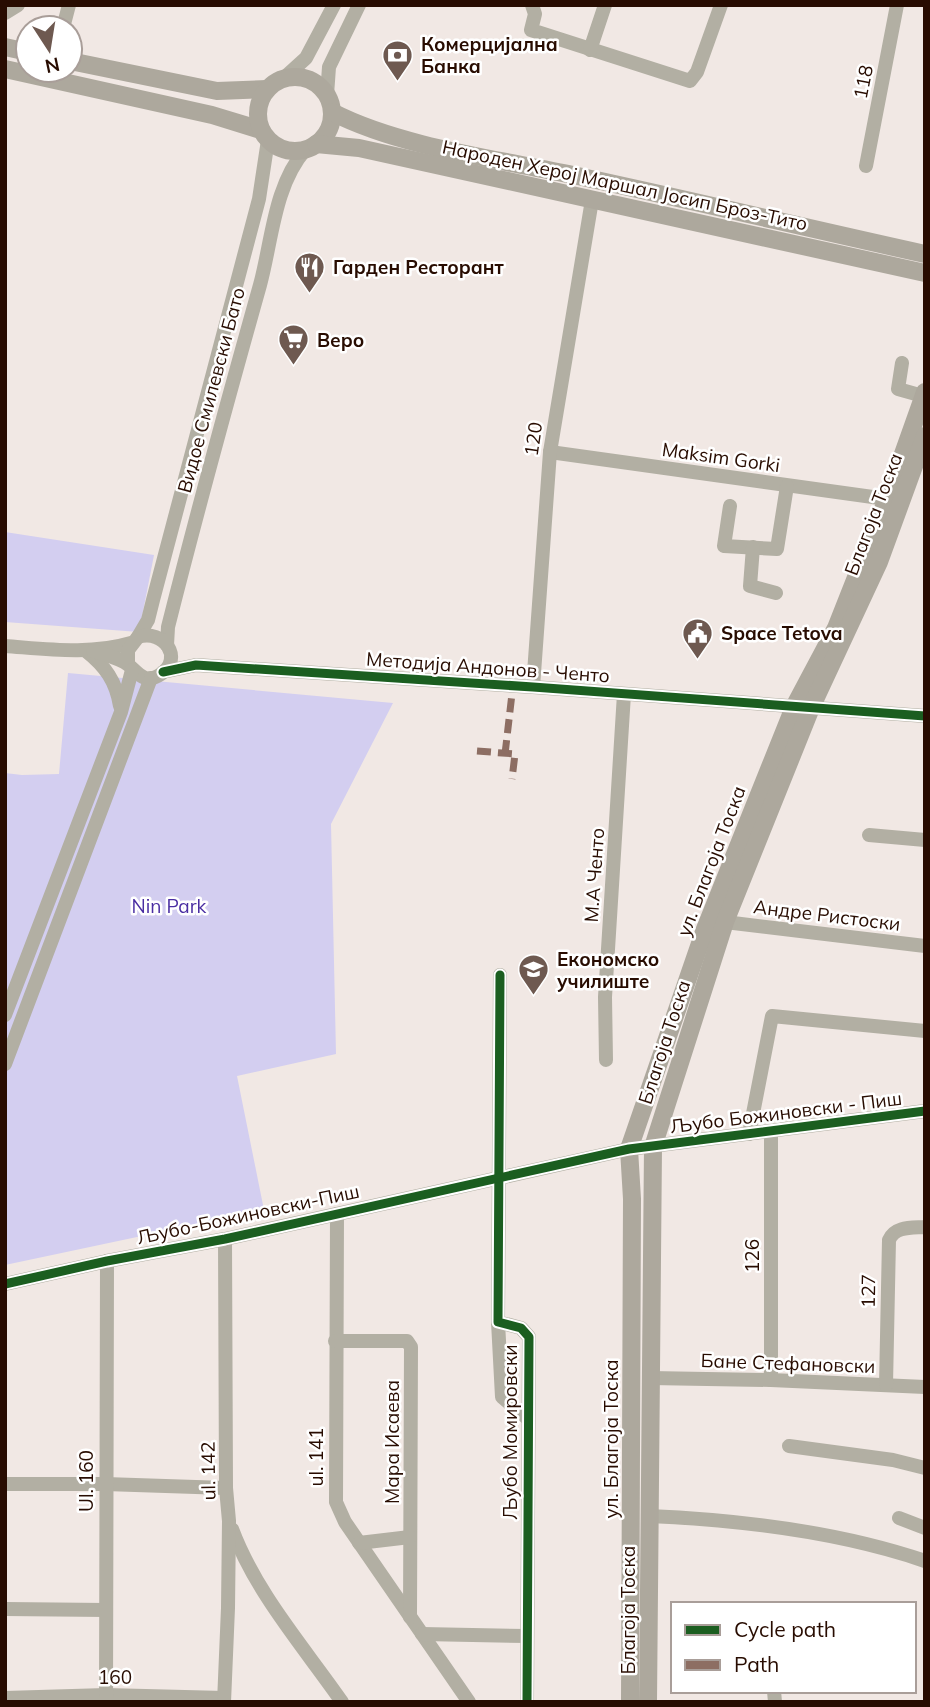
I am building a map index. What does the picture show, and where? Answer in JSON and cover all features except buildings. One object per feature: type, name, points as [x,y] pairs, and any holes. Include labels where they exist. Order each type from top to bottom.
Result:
[{"type":"main road","points":[[84,64],[217,91],[267,89],[284,78],[311,80],[327,95],[332,112],[330,127],[311,147]]},
{"type":"main road","name":"Народен Херој Маршал Јосип Броз-Тито","points":[[5,69],[212,115],[264,135],[285,150],[311,147],[359,148],[925,273]]},
{"type":"main road","points":[[264,135],[258,109],[267,89]]},
{"type":"main road","name":"Народен Херој Маршал Јосип Броз-Тито","points":[[332,112],[369,129],[447,149],[925,254]]},
{"type":"main road","name":"ул. Благоја Тоска","points":[[630,1702],[632,1199],[629,1149],[705,929],[836,628],[887,499],[924,394]]},
{"type":"main road","name":"Благоја Тоска","points":[[648,1702],[653,1147],[725,922],[802,708],[879,562],[925,436]]},
{"type":"street","points":[[5,13],[18,5]]},
{"type":"street","points":[[284,78],[306,58],[334,5]]},
{"type":"street","points":[[327,95],[329,67],[359,5]]},
{"type":"street","points":[[532,5],[535,14],[530,30],[690,81],[697,72],[721,5]]},
{"type":"street","points":[[590,50],[605,5]]},
{"type":"street","name":"118","points":[[866,166],[897,5]]},
{"type":"street","name":"Видое Смилевски Бато","points":[[135,640],[148,620],[262,185],[264,135]]},
{"type":"street","name":"Видое Смилевски Бато","points":[[169,648],[168,626],[280,201],[293,164],[311,147]]},
{"type":"street","name":"120","points":[[533,687],[550,452],[592,200]]},
{"type":"street","points":[[902,363],[898,389],[924,394]]},
{"type":"street","name":"Maksim Gorki","points":[[550,452],[887,499]]},
{"type":"street","points":[[730,506],[724,546],[777,550],[787,486]]},
{"type":"street","points":[[753,547],[750,586],[776,593]]},
{"type":"street","points":[[5,646],[112,649],[155,635],[169,648],[168,666],[157,675],[5,1064]]},
{"type":"street","points":[[5,1015],[121,712],[130,667],[127,657],[135,640]]},
{"type":"street","name":"Методија Андонов - Ченто","points":[[169,648],[196,665]]},
{"type":"street","points":[[89,650],[130,667],[144,677],[157,675]]},
{"type":"street","points":[[89,650],[111,677],[121,712]]},
{"type":"street","name":"Методија Андонов - Ченто","points":[[157,675],[196,665],[925,716]]},
{"type":"street","name":"М.А Ченто","points":[[606,1060],[605,997],[624,694]]},
{"type":"street","points":[[869,835],[925,840]]},
{"type":"street","name":"Андре Ристоски","points":[[725,922],[925,946]]},
{"type":"street","name":"Љубо Момировски","points":[[500,975],[498,1322],[521,1328],[529,1336],[527,1702]]},
{"type":"street","points":[[749,1134],[772,1016],[925,1031]]},
{"type":"street","name":"Љубо Божиновски - Пиш","points":[[629,1149],[925,1111]]},
{"type":"street","name":"126","points":[[771,1131],[771,1380]]},
{"type":"street","name":"Љубо-Божиновски-Пиш","points":[[5,1284],[629,1149]]},
{"type":"street","name":"ul. 141","points":[[337,1214],[336,1502],[345,1522],[469,1702]]},
{"type":"street","name":"127","points":[[886,1385],[889,1240],[897,1230],[925,1227]]},
{"type":"street","name":"ul. 142","points":[[224,1700],[229,1521],[226,1488],[226,1238]]},
{"type":"street","name":"Ul. 160","points":[[106,1698],[107,1261]]},
{"type":"street","points":[[498,1322],[502,1397],[528,1419]]},
{"type":"street","name":"Мара Исаева","points":[[335,1341],[410,1343],[410,1617]]},
{"type":"street","name":"Бане Стефановски","points":[[650,1378],[925,1387]]},
{"type":"street","points":[[789,1446],[893,1460],[925,1468]]},
{"type":"street","points":[[5,1484],[226,1488]]},
{"type":"street","points":[[649,1516],[714,1519],[771,1527],[896,1551],[925,1561]]},
{"type":"street","points":[[899,1518],[925,1528]]},
{"type":"street","points":[[229,1521],[241,1553],[254,1575],[342,1702]]},
{"type":"street","points":[[359,1543],[410,1537]]},
{"type":"street","points":[[5,1609],[106,1610]]},
{"type":"street","points":[[422,1634],[527,1636]]},
{"type":"street","name":"160","points":[[5,1698],[224,1700]]},
{"type":"green space","points":[[5,532],[154,555],[139,632],[5,622]]},
{"type":"green space","name":"Nin Park","points":[[68,673],[393,703],[331,824],[336,1054],[237,1076],[264,1210],[5,1265],[5,773],[59,774]]},
{"type":"marked path","points":[[505,754],[513,685]]},
{"type":"marked path","points":[[477,751],[515,754],[512,779]]},
{"type":"cycle path","points":[[163,672],[196,665],[925,716]]},
{"type":"cycle path","points":[[500,975],[498,1322],[521,1328],[529,1337],[527,1702]]},
{"type":"cycle path","points":[[5,1284],[225,1239],[629,1149],[925,1111]]},
{"type":"place","name":"Комерцијална Банка","points":[[398,82]]},
{"type":"place","name":"Гарден Ресторант","points":[[310,294]]},
{"type":"place","name":"Веро","points":[[294,367]]},
{"type":"place","name":"Space Tetova","points":[[698,660]]},
{"type":"place","name":"Економско училиште","points":[[534,997]]}]
